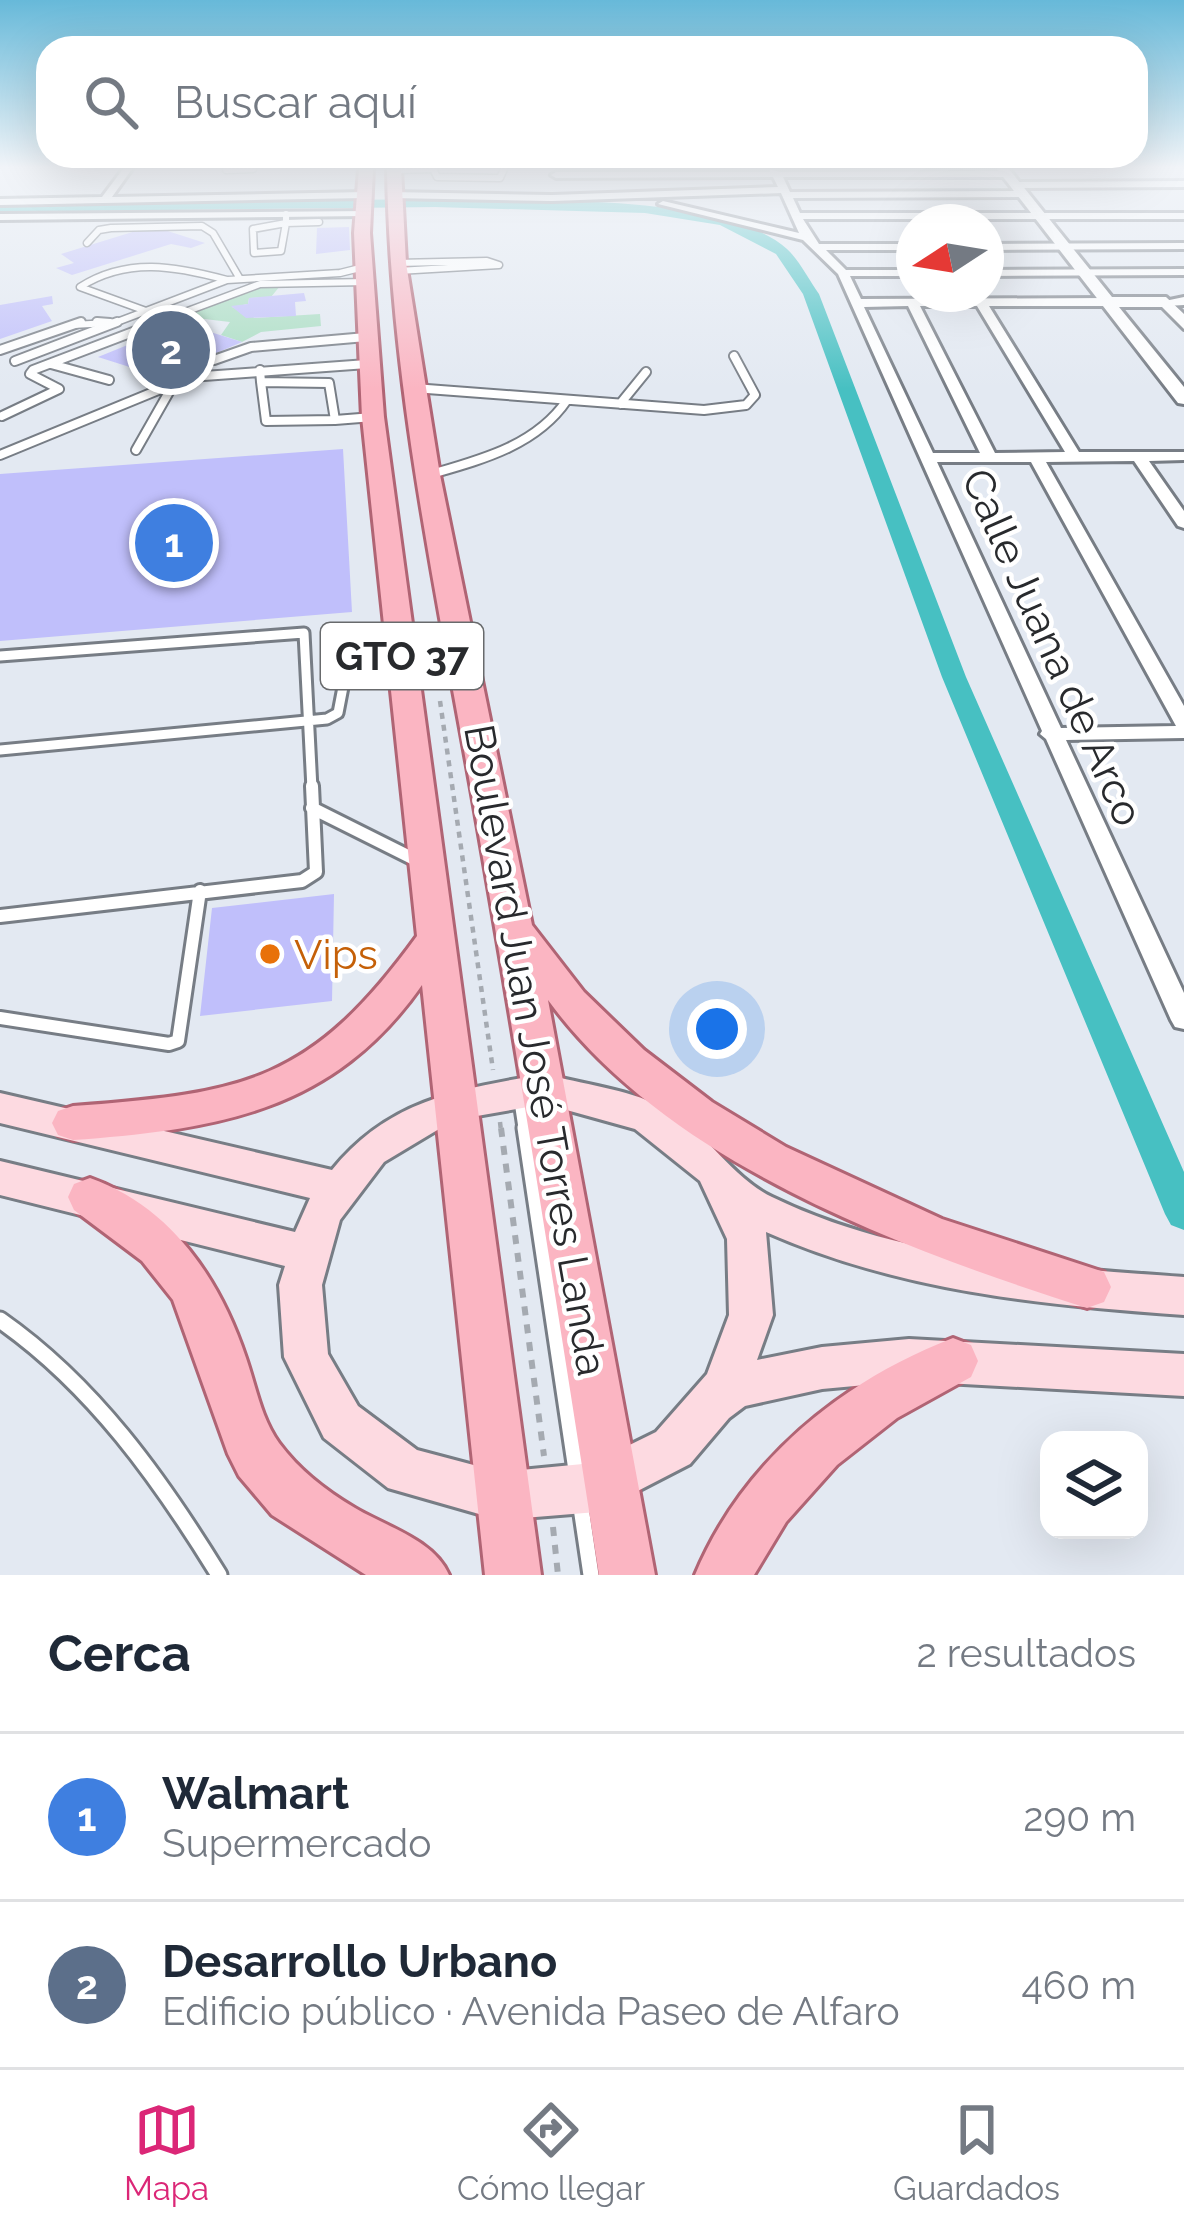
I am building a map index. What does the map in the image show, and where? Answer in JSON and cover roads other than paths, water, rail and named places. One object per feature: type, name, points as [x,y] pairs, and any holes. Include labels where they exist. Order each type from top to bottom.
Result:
[{"type":"main road","name":"Boulevard Juan José Torres Landa","points":[[364,242],[373,417],[434,941],[504,1093],[561,1490],[512,1575]]},
{"type":"main road","name":"Boulevard Juan José Torres Landa","points":[[402,242],[408,267],[414,388],[428,475],[512,922],[504,1093],[561,1490],[627,1575]]},
{"type":"main road","points":[[512,922],[554,981],[615,1046],[739,1139],[898,1222],[1087,1287]]},
{"type":"main road","points":[[73,1123],[209,1107],[275,1088],[309,1071],[342,1050],[369,1024],[434,941]]},
{"type":"main road","points":[[704,1416],[728,1386],[753,1318],[752,1251],[729,1190],[694,1149],[650,1118],[599,1098],[504,1093],[428,1112],[376,1144],[334,1187],[304,1252],[297,1301],[305,1352],[320,1388],[344,1421],[387,1459],[442,1485],[561,1490],[664,1452],[704,1416],[732,1387],[865,1362],[952,1360],[1173,1374]]},
{"type":"main road","points":[[0,1108],[334,1187]]},
{"type":"main road","points":[[0,1178],[304,1252]]},
{"type":"main road","points":[[729,1190],[805,1231],[881,1258],[962,1274],[1184,1296]]},
{"type":"main road","points":[[90,1197],[157,1241],[179,1264],[199,1296],[257,1456],[292,1498],[336,1529],[421,1575]]},
{"type":"main road","points":[[723,1575],[762,1510],[812,1448],[876,1400],[952,1360]]},
{"type":"street","points":[[1065,242],[1184,399]]},
{"type":"street","points":[[811,243],[896,246]]},
{"type":"street","points":[[811,243],[843,273],[896,273]]},
{"type":"street","points":[[1004,247],[1184,246]]},
{"type":"street","points":[[1004,273],[1184,272]]},
{"type":"street","name":"Calle Juana de Arco","points":[[843,273],[1184,1019]]},
{"type":"street","points":[[1004,303],[1175,302],[1184,325]]},
{"type":"street","points":[[855,303],[896,303]]},
{"type":"street","points":[[916,312],[988,456]]},
{"type":"street","points":[[986,312],[1073,454]]},
{"type":"street","points":[[1035,455],[1184,728],[1050,734]]},
{"type":"street","points":[[1138,455],[1184,523]]},
{"type":"street","points":[[928,458],[1184,456]]},
{"type":"lane","points":[[217,242],[240,279]]},
{"type":"lane","points":[[254,242],[254,254],[281,251],[282,242]]},
{"type":"lane","points":[[487,261],[499,265],[408,267],[487,261]]},
{"type":"lane","points":[[169,318],[80,286],[116,272],[162,264],[227,280]]},
{"type":"lane","points":[[15,361],[227,280],[365,275]]},
{"type":"lane","points":[[2,416],[59,388],[30,374],[50,364],[252,286],[365,275]]},
{"type":"lane","points":[[0,355],[84,321],[114,323]]},
{"type":"lane","points":[[214,360],[251,347],[367,351]]},
{"type":"lane","points":[[0,455],[175,382],[367,351]]},
{"type":"lane","points":[[0,355],[109,380]]},
{"type":"lane","points":[[414,388],[704,410],[746,405],[755,395],[734,356]]},
{"type":"lane","points":[[260,370],[266,421],[373,417]]},
{"type":"lane","points":[[620,404],[646,372]]},
{"type":"lane","points":[[136,450],[175,382]]},
{"type":"lane","points":[[260,382],[329,383],[334,420]]},
{"type":"lane","points":[[428,475],[476,461],[548,428],[567,400]]},
{"type":"lane","points":[[0,656],[298,631],[306,636],[314,876],[0,916]]},
{"type":"lane","points":[[0,751],[310,722],[338,713],[341,666],[348,656],[398,631]]},
{"type":"lane","points":[[312,808],[427,865]]},
{"type":"lane","points":[[0,1018],[174,1043],[180,1038],[200,891]]},
{"type":"lane","points":[[0,1320],[22,1333],[109,1424],[148,1470],[220,1575]]},
{"type":"lane","points":[[561,1490],[591,1575]]},
{"type":"waterway","points":[[764,242],[781,251],[811,294],[954,677],[1184,1214]]},
{"type":"place","name":"Desarrollo Urbano","points":[[171,350]]},
{"type":"place","name":"Walmart","points":[[174,543]]},
{"type":"place","name":"Vips","points":[[270,954]]}]
